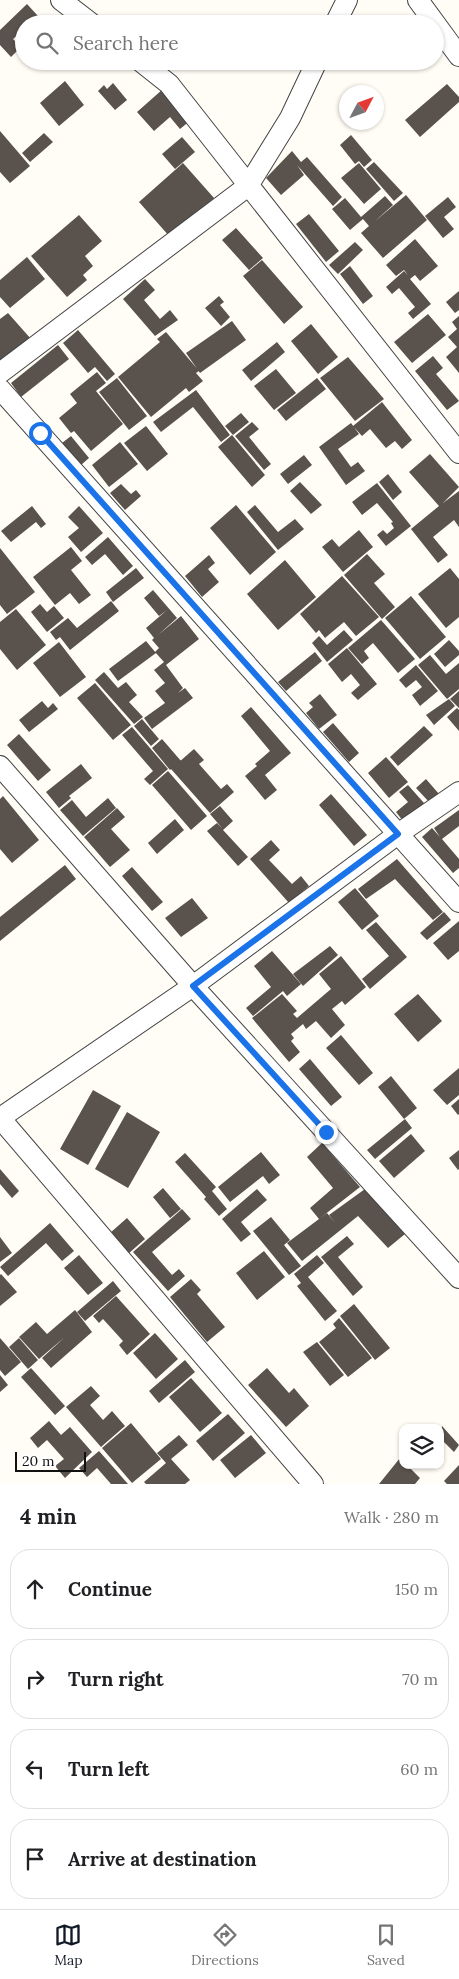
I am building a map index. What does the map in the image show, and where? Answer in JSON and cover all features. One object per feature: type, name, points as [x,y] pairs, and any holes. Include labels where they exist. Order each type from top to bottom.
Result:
[{"type":"street","points":[[61,0],[80,15]]},
{"type":"street","points":[[340,15],[347,0]]},
{"type":"street","points":[[418,0],[429,15]]},
{"type":"street","points":[[444,36],[459,56]]},
{"type":"street","points":[[151,70],[169,84],[459,453]]},
{"type":"street","points":[[0,373],[248,186],[290,118],[313,70]]},
{"type":"street","points":[[0,389],[459,902]]},
{"type":"street","points":[[0,766],[193,986],[459,1278]]},
{"type":"street","points":[[313,1484],[0,1118],[193,986],[398,834],[459,792]]},
{"type":"building","points":[[27,4],[37,15],[16,15]]},
{"type":"building","points":[[15,16],[15,37],[13,39],[15,41],[15,53],[11,57],[0,45],[0,30]]},
{"type":"building","points":[[65,81],[84,105],[59,126],[40,103]]},
{"type":"building","points":[[113,83],[127,100],[115,110],[98,91],[104,85],[107,89]]},
{"type":"building","points":[[447,84],[459,97],[459,102],[420,137],[405,120]]},
{"type":"building","points":[[163,89],[191,120],[180,129],[170,117],[154,131],[137,112]]},
{"type":"building","points":[[0,131],[30,166],[10,183],[0,172]]},
{"type":"building","points":[[44,133],[53,142],[30,162],[22,153]]},
{"type":"building","points":[[351,135],[372,160],[364,167],[359,161],[355,164],[340,145]]},
{"type":"building","points":[[182,137],[195,152],[175,169],[162,154]]},
{"type":"building","points":[[292,151],[301,162],[307,157],[342,197],[333,206],[297,165],[304,175],[281,195],[266,178]]},
{"type":"building","points":[[374,162],[403,193],[394,201],[366,169]]},
{"type":"building","points":[[183,163],[214,198],[170,237],[139,202]]},
{"type":"building","points":[[359,163],[381,189],[364,204],[341,178]]},
{"type":"building","points":[[406,195],[427,220],[383,258],[361,233],[369,226],[363,219],[350,230],[332,209],[345,198],[361,217],[385,196],[393,205],[374,222]]},
{"type":"building","points":[[448,197],[456,207],[444,217],[454,229],[443,238],[425,216]]},
{"type":"building","points":[[309,214],[339,251],[326,262],[296,224]]},
{"type":"building","points":[[79,215],[102,241],[85,256],[93,266],[83,275],[87,280],[67,297],[31,256]]},
{"type":"building","points":[[236,228],[263,258],[249,270],[222,240]]},
{"type":"building","points":[[415,239],[438,266],[420,281],[415,275],[410,279],[431,304],[413,319],[408,313],[415,307],[399,288],[392,294],[386,287],[404,271],[408,275],[404,270],[396,276],[386,265]]},
{"type":"building","points":[[355,242],[363,250],[338,274],[329,265]]},
{"type":"building","points":[[27,257],[45,279],[10,308],[0,297],[0,280]]},
{"type":"building","points":[[262,260],[303,307],[284,324],[243,276]]},
{"type":"building","points":[[350,266],[373,296],[363,304],[340,274]]},
{"type":"building","points":[[145,279],[155,290],[144,300],[160,319],[170,310],[178,320],[155,336],[123,299]]},
{"type":"building","points":[[459,291],[459,310],[455,313],[446,302]]},
{"type":"building","points":[[219,296],[224,302],[220,305],[230,317],[221,326],[205,308]]},
{"type":"building","points":[[8,313],[31,339],[0,366],[0,319]]},
{"type":"building","points":[[428,314],[446,335],[412,363],[394,342]]},
{"type":"building","points":[[459,316],[459,373],[446,357],[457,347],[448,337],[457,329],[452,322]]},
{"type":"building","points":[[232,321],[246,340],[200,373],[186,353]]},
{"type":"building","points":[[311,324],[338,357],[318,374],[291,341]]},
{"type":"building","points":[[78,330],[115,374],[107,381],[95,367],[88,373],[63,343]]},
{"type":"building","points":[[166,332],[199,371],[196,373],[203,381],[189,392],[186,388],[151,417],[118,377],[160,342],[157,339]]},
{"type":"building","points":[[277,342],[285,352],[251,381],[242,370]]},
{"type":"building","points":[[58,345],[69,359],[21,397],[11,383]]},
{"type":"building","points":[[433,356],[443,368],[436,374],[459,401],[447,410],[415,371]]},
{"type":"building","points":[[348,357],[384,399],[355,421],[320,378]]},
{"type":"building","points":[[276,369],[296,393],[274,410],[254,386]]},
{"type":"building","points":[[97,372],[106,383],[96,391],[123,424],[91,451],[74,431],[71,433],[59,418],[77,403],[70,394]]},
{"type":"building","points":[[117,378],[147,416],[129,430],[99,392]]},
{"type":"building","points":[[317,378],[326,389],[286,421],[277,410]]},
{"type":"building","points":[[196,390],[230,435],[221,442],[193,407],[161,432],[153,422]]},
{"type":"building","points":[[382,402],[412,440],[402,449],[395,441],[386,448],[370,429],[362,436],[353,426]]},
{"type":"building","points":[[241,413],[249,422],[233,435],[225,426]]},
{"type":"building","points":[[252,422],[259,429],[249,437],[271,464],[264,470],[235,436]]},
{"type":"building","points":[[351,423],[359,434],[338,449],[351,467],[358,462],[365,471],[346,485],[319,447]]},
{"type":"building","points":[[146,426],[168,454],[147,471],[124,443]]},
{"type":"building","points":[[232,435],[265,475],[252,487],[218,447]]},
{"type":"building","points":[[71,436],[89,458],[81,465],[62,443]]},
{"type":"building","points":[[120,442],[138,464],[109,487],[92,465]]},
{"type":"building","points":[[430,454],[459,487],[443,503],[459,491],[459,527],[454,520],[433,537],[448,555],[438,563],[411,529],[439,506],[409,472]]},
{"type":"building","points":[[304,455],[312,465],[288,484],[280,474]]},
{"type":"building","points":[[388,474],[402,492],[393,500],[379,482]]},
{"type":"building","points":[[300,482],[322,505],[311,514],[290,491]]},
{"type":"building","points":[[377,483],[411,526],[386,546],[377,535],[383,530],[387,534],[394,528],[391,523],[393,522],[377,503],[362,515],[352,502]]},
{"type":"building","points":[[121,484],[131,494],[136,490],[141,496],[125,510],[110,493]]},
{"type":"building","points":[[236,505],[276,552],[250,575],[210,528]]},
{"type":"building","points":[[255,505],[278,532],[295,519],[304,529],[278,550],[247,512]]},
{"type":"building","points":[[32,506],[46,524],[41,528],[36,522],[11,542],[1,531]]},
{"type":"building","points":[[79,506],[103,533],[81,552],[68,537],[79,528],[68,517]]},
{"type":"building","points":[[359,530],[373,547],[343,572],[322,547],[332,539],[339,547]]},
{"type":"building","points":[[108,537],[133,566],[123,575],[105,554],[92,565],[85,557]]},
{"type":"building","points":[[71,547],[82,561],[71,570],[91,595],[79,604],[70,593],[55,605],[33,577]]},
{"type":"building","points":[[0,548],[35,592],[7,614],[0,605]]},
{"type":"building","points":[[367,554],[385,574],[374,583],[395,607],[382,619],[344,575]]},
{"type":"building","points":[[209,555],[215,563],[208,569],[219,582],[202,597],[185,576]]},
{"type":"building","points":[[285,560],[316,597],[278,630],[247,594]]},
{"type":"building","points":[[136,568],[144,578],[113,602],[106,592]]},
{"type":"building","points":[[450,568],[459,579],[459,617],[446,628],[418,594]]},
{"type":"building","points":[[342,576],[379,617],[356,636],[344,622],[325,638],[319,630],[316,633],[300,614]]},
{"type":"building","points":[[153,590],[177,618],[158,635],[181,616],[199,639],[166,665],[183,688],[178,693],[185,688],[193,698],[152,729],[144,718],[165,703],[155,691],[165,683],[154,670],[164,662],[155,652],[159,648],[152,640],[154,638],[146,628],[167,610],[159,616],[144,598]]},
{"type":"building","points":[[411,596],[446,637],[420,659],[385,618]]},
{"type":"building","points":[[111,601],[119,611],[70,650],[60,637],[56,640],[50,632],[68,618],[77,628]]},
{"type":"building","points":[[40,604],[47,612],[54,606],[64,618],[47,632],[31,612]]},
{"type":"building","points":[[16,609],[46,645],[17,670],[0,649],[0,622]]},
{"type":"building","points":[[381,620],[415,659],[398,673],[373,643],[364,651],[369,658],[362,664],[348,648]]},
{"type":"building","points":[[344,630],[353,640],[327,662],[312,643],[319,636],[327,645]]},
{"type":"building","points":[[449,640],[459,651],[459,655],[445,667],[434,654]]},
{"type":"building","points":[[146,641],[156,653],[118,681],[109,669]]},
{"type":"building","points":[[59,642],[86,677],[60,697],[33,663]]},
{"type":"building","points":[[347,648],[377,684],[358,700],[351,693],[360,685],[351,674],[342,682],[328,664]]},
{"type":"building","points":[[315,652],[322,661],[286,691],[278,682]]},
{"type":"building","points":[[430,655],[446,674],[459,663],[459,689],[447,699],[418,665]]},
{"type":"building","points":[[416,665],[438,691],[420,706],[412,695],[422,687],[416,680],[406,688],[399,680]]},
{"type":"building","points":[[104,672],[118,688],[126,682],[137,695],[129,702],[143,717],[134,724],[95,680]]},
{"type":"building","points":[[95,683],[131,725],[113,740],[77,698]]},
{"type":"building","points":[[459,691],[459,708],[450,699]]},
{"type":"building","points":[[320,694],[337,715],[319,729],[306,713],[313,707],[309,703]]},
{"type":"building","points":[[449,699],[455,706],[434,725],[426,715]]},
{"type":"building","points":[[42,701],[48,708],[53,703],[58,709],[29,732],[19,720]]},
{"type":"building","points":[[251,707],[291,753],[265,775],[277,790],[265,800],[245,776],[270,751],[241,716]]},
{"type":"building","points":[[457,708],[459,710],[459,731],[447,717]]},
{"type":"building","points":[[142,719],[159,739],[151,746],[134,726]]},
{"type":"building","points":[[333,723],[359,753],[349,762],[323,732]]},
{"type":"building","points":[[424,726],[433,735],[398,766],[390,757]]},
{"type":"building","points":[[132,727],[168,769],[150,785],[144,779],[153,771],[122,735]]},
{"type":"building","points":[[19,734],[51,770],[38,781],[7,745]]},
{"type":"building","points":[[162,739],[181,761],[170,770],[152,748]]},
{"type":"building","points":[[194,749],[204,760],[199,764],[221,789],[227,784],[234,792],[210,813],[171,769]]},
{"type":"building","points":[[386,757],[408,782],[389,798],[368,773]]},
{"type":"building","points":[[81,764],[92,778],[69,796],[71,798],[59,808],[46,792]]},
{"type":"building","points":[[168,771],[207,816],[191,830],[152,785]]},
{"type":"building","points":[[426,779],[439,794],[430,803],[416,788]]},
{"type":"building","points":[[408,785],[424,803],[403,821],[396,812],[408,802],[399,792]]},
{"type":"building","points":[[331,794],[367,835],[354,846],[319,805]]},
{"type":"building","points":[[3,796],[39,840],[12,863],[0,849],[0,799]]},
{"type":"building","points":[[108,798],[116,808],[83,836],[60,810],[72,800],[86,817]]},
{"type":"building","points":[[220,806],[233,821],[223,830],[248,857],[238,866],[207,831],[217,823],[222,828],[210,814]]},
{"type":"building","points":[[117,808],[125,817],[111,829],[130,850],[110,867],[84,837]]},
{"type":"building","points":[[459,810],[459,826],[442,839],[459,859],[459,868],[453,873],[422,837],[432,828],[440,837],[434,828]]},
{"type":"building","points":[[175,819],[184,830],[157,854],[148,843]]},
{"type":"building","points":[[271,840],[280,850],[269,860],[292,884],[301,876],[309,886],[289,903],[250,859]]},
{"type":"building","points":[[397,859],[443,912],[433,920],[395,879],[366,899],[358,889]]},
{"type":"building","points":[[65,865],[76,879],[0,941],[0,917]]},
{"type":"building","points":[[132,867],[163,902],[152,911],[122,876]]},
{"type":"building","points":[[355,888],[379,916],[362,930],[338,902]]},
{"type":"building","points":[[192,898],[208,918],[181,937],[165,918]]},
{"type":"building","points":[[444,912],[451,920],[427,940],[420,933]]},
{"type":"building","points":[[459,921],[459,951],[448,960],[433,943]]},
{"type":"building","points":[[376,922],[407,957],[370,989],[362,979],[389,956],[366,930]]},
{"type":"building","points":[[330,946],[338,955],[303,986],[293,974]]},
{"type":"building","points":[[272,951],[301,984],[287,996],[283,991],[253,1016],[246,1008],[271,987],[254,966]]},
{"type":"building","points":[[341,956],[366,987],[345,1005],[342,1001],[332,1009],[345,1025],[331,1038],[316,1021],[306,1029],[303,1024],[291,1034],[294,1038],[291,1041],[300,1052],[289,1062],[252,1018],[282,994],[297,1011],[293,1014],[297,1018],[331,989],[319,974]]},
{"type":"building","points":[[418,994],[442,1021],[418,1042],[394,1014]]},
{"type":"building","points":[[341,1035],[373,1073],[359,1085],[326,1048]]},
{"type":"building","points":[[310,1059],[342,1097],[331,1106],[299,1069]]},
{"type":"building","points":[[459,1068],[459,1095],[447,1105],[433,1090]]},
{"type":"building","points":[[391,1076],[417,1108],[404,1119],[378,1087]]},
{"type":"building","points":[[93,1090],[121,1106],[88,1165],[60,1149]]},
{"type":"building","points":[[459,1099],[459,1114],[458,1115],[451,1106]]},
{"type":"building","points":[[127,1112],[160,1132],[128,1188],[95,1169]]},
{"type":"building","points":[[405,1119],[412,1128],[375,1159],[367,1150]]},
{"type":"building","points":[[411,1134],[425,1151],[394,1178],[379,1161]]},
{"type":"building","points":[[322,1143],[360,1187],[319,1219],[310,1208],[333,1188],[307,1157]]},
{"type":"building","points":[[459,1150],[459,1169],[458,1170],[449,1158]]},
{"type":"building","points":[[261,1152],[280,1175],[269,1184],[263,1176],[230,1202],[218,1187]]},
{"type":"building","points":[[185,1153],[216,1187],[212,1191],[227,1209],[219,1216],[204,1199],[206,1197],[175,1162]]},
{"type":"building","points":[[0,1169],[19,1191],[12,1198],[0,1184]]},
{"type":"building","points":[[163,1188],[181,1209],[170,1218],[153,1197]]},
{"type":"building","points":[[257,1189],[267,1200],[241,1222],[251,1234],[241,1242],[222,1219]]},
{"type":"building","points":[[365,1189],[405,1234],[388,1248],[358,1216],[302,1261],[287,1243],[327,1213],[335,1223],[329,1215]]},
{"type":"building","points":[[182,1209],[191,1219],[152,1252],[172,1275],[179,1269],[185,1276],[168,1291],[133,1252]]},
{"type":"building","points":[[271,1217],[290,1240],[284,1245],[301,1266],[289,1275],[253,1231]]},
{"type":"building","points":[[127,1218],[145,1239],[128,1254],[110,1233]]},
{"type":"building","points":[[50,1223],[74,1251],[62,1261],[46,1243],[8,1276],[0,1267]]},
{"type":"building","points":[[347,1236],[354,1244],[338,1257],[363,1287],[353,1296],[321,1257]]},
{"type":"building","points":[[0,1237],[12,1253],[0,1262]]},
{"type":"building","points":[[264,1251],[285,1277],[257,1300],[236,1273]]},
{"type":"building","points":[[79,1255],[103,1283],[88,1295],[64,1268]]},
{"type":"building","points":[[317,1255],[324,1263],[308,1277],[337,1311],[325,1321],[297,1286],[301,1283],[294,1274]]},
{"type":"building","points":[[0,1275],[17,1292],[0,1306]]},
{"type":"building","points":[[191,1279],[201,1290],[197,1294],[225,1327],[207,1342],[170,1297]]},
{"type":"building","points":[[113,1281],[121,1291],[85,1321],[77,1312]]},
{"type":"building","points":[[116,1296],[150,1334],[127,1355],[119,1345],[123,1341],[103,1319],[99,1323],[93,1316]]},
{"type":"building","points":[[354,1304],[390,1348],[375,1360],[340,1316]]},
{"type":"building","points":[[75,1310],[92,1332],[51,1368],[42,1358],[65,1337],[39,1359],[19,1337],[36,1322],[47,1334]]},
{"type":"building","points":[[339,1318],[372,1358],[348,1377],[319,1342],[336,1328],[333,1324]]},
{"type":"building","points":[[155,1333],[178,1359],[156,1379],[133,1353]]},
{"type":"building","points":[[0,1338],[21,1362],[5,1376],[0,1370]]},
{"type":"building","points":[[19,1338],[38,1360],[28,1369],[9,1347]]},
{"type":"building","points":[[317,1342],[344,1375],[330,1386],[303,1352]]},
{"type":"building","points":[[185,1360],[195,1372],[159,1403],[149,1391]]},
{"type":"building","points":[[31,1368],[65,1406],[55,1415],[21,1377]]},
{"type":"building","points":[[267,1368],[289,1393],[294,1388],[309,1406],[286,1427],[248,1385]]},
{"type":"building","points":[[0,1375],[8,1385],[0,1392]]},
{"type":"building","points":[[191,1378],[222,1413],[200,1432],[169,1397]]},
{"type":"building","points":[[91,1386],[100,1396],[90,1405],[103,1420],[112,1411],[125,1426],[101,1447],[66,1407]]},
{"type":"building","points":[[228,1414],[245,1433],[213,1461],[196,1441]]},
{"type":"building","points":[[49,1421],[61,1435],[70,1427],[92,1452],[65,1478],[55,1466],[64,1459],[47,1440],[38,1448],[30,1438]]},
{"type":"building","points":[[131,1423],[161,1459],[132,1483],[102,1448]]},
{"type":"building","points":[[444,1428],[459,1445],[454,1452],[444,1442]]},
{"type":"building","points":[[179,1435],[188,1445],[171,1459],[190,1480],[185,1484],[146,1484],[144,1482],[166,1463],[157,1453]]},
{"type":"building","points":[[251,1435],[266,1453],[235,1478],[220,1460]]},
{"type":"building","points":[[99,1451],[128,1484],[111,1484],[97,1468],[87,1477],[79,1468]]},
{"type":"building","points":[[399,1459],[399,1469],[411,1469],[420,1478],[415,1484],[379,1484]]},
{"type":"building","points":[[459,1465],[459,1484],[447,1484],[444,1481]]},
{"type":"route","points":[[40,433],[398,834],[193,986],[326,1132]]}]
